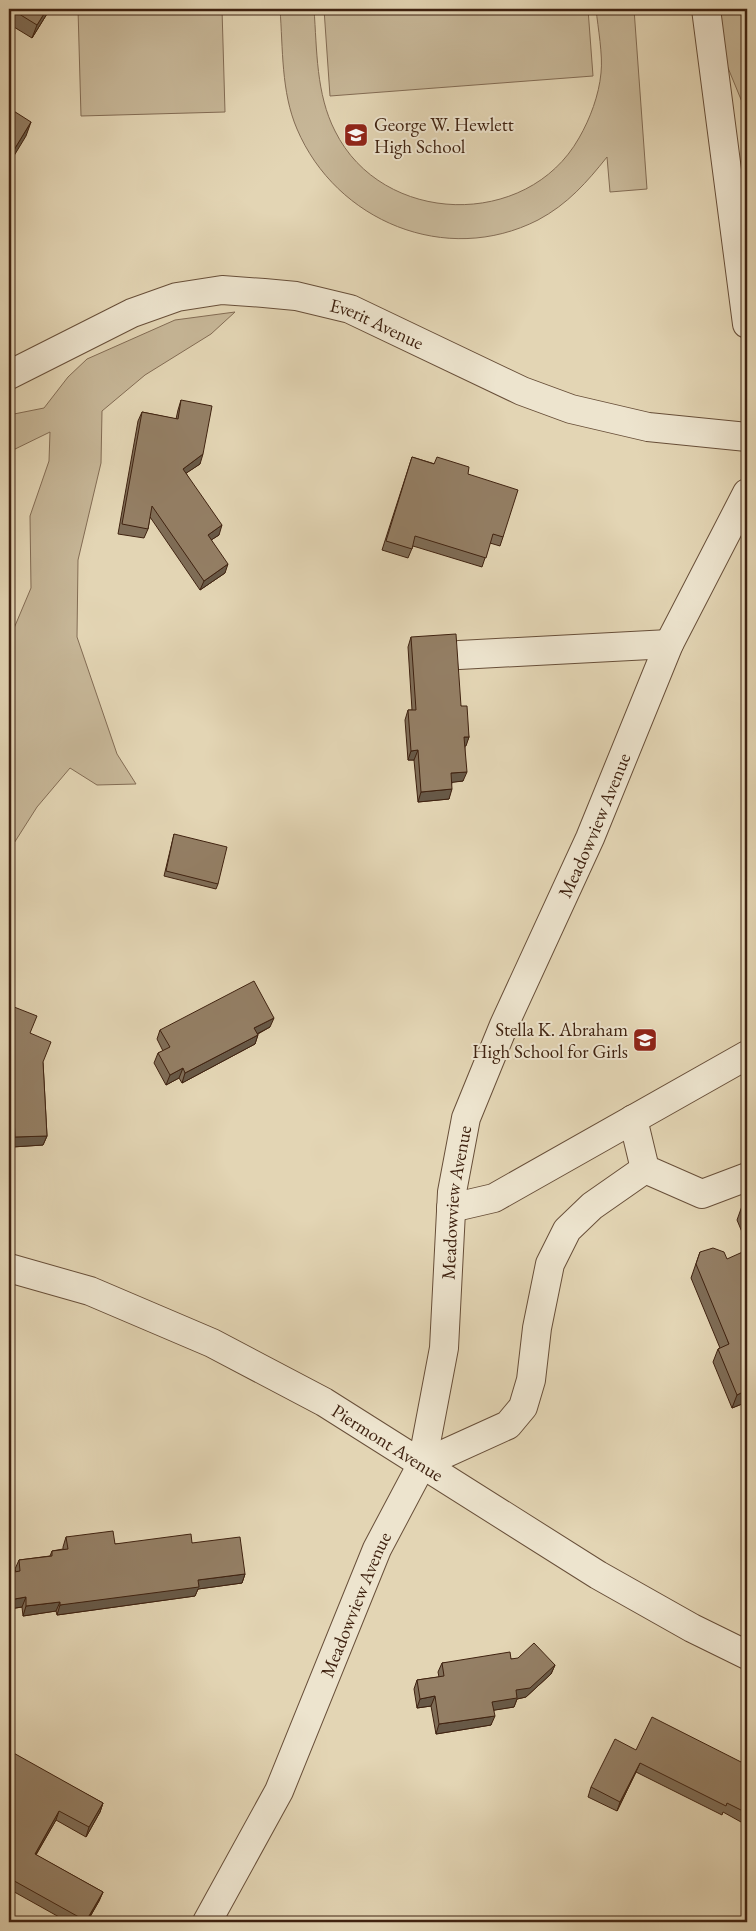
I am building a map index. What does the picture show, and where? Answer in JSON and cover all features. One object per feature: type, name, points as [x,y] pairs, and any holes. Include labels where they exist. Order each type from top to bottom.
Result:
[{"type":"street","points":[[706,9],[747,324]]},
{"type":"street","name":"Everit Avenue","points":[[9,375],[132,314],[178,297],[222,290],[264,293],[296,296],[350,309],[522,391],[571,409],[648,427],[747,437]]},
{"type":"street","name":"Meadowview Avenue","points":[[207,1922],[279,1791],[377,1549],[422,1464],[444,1348],[452,1192],[466,1118],[504,1025],[590,838],[669,644],[747,493]]},
{"type":"street","points":[[459,655],[669,644]]},
{"type":"street","points":[[451,1208],[494,1198],[747,1055]]},
{"type":"street","points":[[634,1119],[645,1169]]},
{"type":"street","points":[[645,1169],[702,1194],[747,1177]]},
{"type":"street","points":[[422,1464],[508,1425],[523,1407],[531,1380],[537,1328],[550,1264],[567,1230],[592,1206],[645,1169]]},
{"type":"street","name":"Piermont Avenue","points":[[9,1268],[90,1291],[212,1343],[324,1402],[598,1575],[692,1628],[747,1655]]},
{"type":"shaded area","points":[[78,9],[222,9],[225,112],[81,116]]},
{"type":"shaded area","points":[[280,9],[314,9],[318,72],[324,102],[335,131],[357,162],[386,185],[419,199],[455,205],[491,201],[526,189],[556,168],[583,131],[598,90],[601,58],[596,9],[634,9],[647,189],[610,192],[607,157],[584,184],[559,207],[538,220],[503,233],[467,239],[432,236],[398,227],[366,211],[338,189],[315,161],[297,129],[285,85]]},
{"type":"shaded area","points":[[324,9],[588,9],[593,76],[330,96]]},
{"type":"shaded area","points":[[720,9],[747,9],[747,114],[726,63]]},
{"type":"shaded area","points":[[235,312],[211,334],[145,375],[102,411],[101,463],[78,560],[77,637],[117,754],[136,784],[97,785],[70,768],[37,807],[9,851],[9,640],[31,588],[30,516],[49,461],[50,432],[9,452],[9,418],[14,414],[44,408],[68,377],[87,359],[175,320]]},
{"type":"building","points":[[11,9],[47,9],[37,25]]},
{"type":"building","points":[[9,108],[31,122],[9,158]]},
{"type":"building","points":[[181,400],[212,406],[203,454],[183,469],[222,525],[208,535],[228,564],[204,581],[152,506],[148,529],[122,524],[142,412],[178,419]]},
{"type":"building","points":[[412,457],[434,464],[437,457],[469,467],[468,474],[518,490],[503,537],[493,534],[486,558],[415,536],[412,549],[386,541]]},
{"type":"building","points":[[456,634],[461,706],[467,706],[469,737],[464,737],[467,772],[451,773],[452,789],[421,792],[418,750],[411,751],[408,710],[416,710],[411,637]]},
{"type":"building","points":[[174,834],[227,847],[218,884],[166,871]]},
{"type":"building","points":[[254,981],[274,1018],[254,1028],[258,1035],[185,1073],[183,1068],[170,1075],[158,1053],[170,1047],[160,1030]]},
{"type":"building","points":[[9,1005],[37,1016],[30,1033],[51,1042],[43,1062],[47,1136],[15,1137],[14,1117],[9,1114]]},
{"type":"building","points":[[747,1204],[747,1219],[742,1206]]},
{"type":"building","points":[[713,1248],[724,1252],[727,1259],[747,1250],[747,1390],[737,1395],[718,1349],[729,1344],[696,1264],[700,1252]]},
{"type":"building","points":[[113,1531],[115,1544],[191,1534],[192,1543],[240,1537],[245,1574],[198,1580],[199,1587],[60,1605],[60,1602],[26,1606],[26,1597],[9,1600],[9,1573],[20,1571],[19,1560],[52,1556],[52,1551],[68,1549],[66,1537]]},
{"type":"building","points":[[534,1643],[555,1665],[530,1688],[516,1690],[517,1698],[492,1702],[495,1716],[439,1724],[435,1696],[420,1699],[417,1680],[444,1676],[442,1663],[510,1652],[511,1659],[518,1658]]},
{"type":"building","points":[[652,1717],[747,1765],[747,1807],[745,1812],[727,1803],[726,1806],[640,1763],[620,1802],[591,1787],[615,1739],[636,1750]]},
{"type":"building","points":[[10,1751],[103,1803],[89,1827],[59,1811],[35,1854],[103,1892],[86,1921],[9,1878]]},
{"type":"place","name":"George W. Hewlett High School","points":[[356,135]]},
{"type":"place","name":"Stella K. Abraham High School for Girls","points":[[645,1040]]}]
